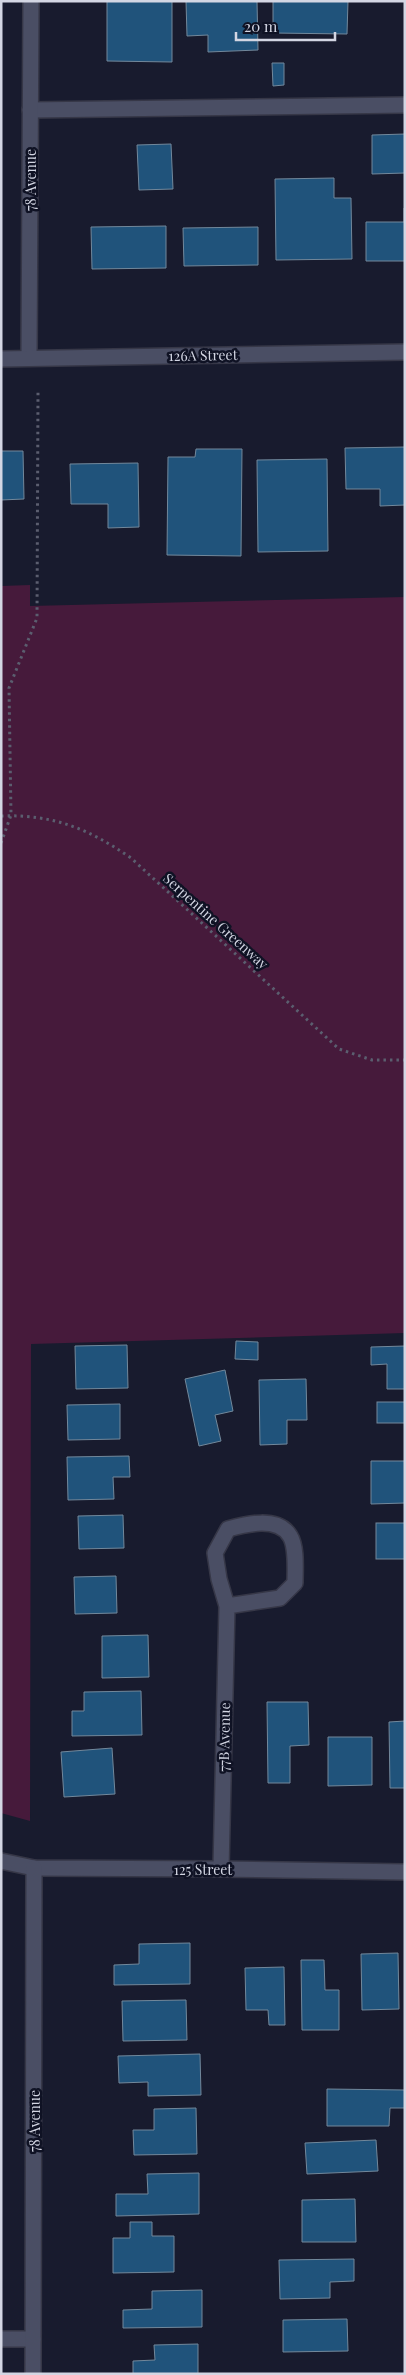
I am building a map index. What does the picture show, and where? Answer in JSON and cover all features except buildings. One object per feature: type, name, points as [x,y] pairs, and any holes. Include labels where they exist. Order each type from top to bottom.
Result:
[{"type":"street","name":"78 Avenue","points":[[29,358],[31,1]]},
{"type":"street","points":[[30,110],[405,105]]},
{"type":"street","name":"126A Street","points":[[1,359],[405,352]]},
{"type":"street","name":"77B Avenue","points":[[221,1869],[227,1606],[218,1579],[215,1553],[228,1529],[252,1523],[277,1526],[290,1536],[296,1559],[295,1583],[280,1598],[227,1606]]},
{"type":"street","name":"125 Street","points":[[1,1861],[34,1868],[405,1872]]},
{"type":"street","name":"78 Avenue","points":[[33,2374],[34,1868]]},
{"type":"street","points":[[1,2340],[32,2339]]},
{"type":"path","points":[[1,843],[11,815],[9,688],[37,618],[38,392]]},
{"type":"path","name":"Serpentine Greenway","points":[[1,816],[11,815],[61,822],[86,831],[109,844],[130,858],[339,1049],[372,1060],[405,1060]]},
{"type":"shaded area","points":[[30,585],[30,606],[405,597],[405,1333],[31,1344],[30,1821],[1,1813],[1,586]]}]
